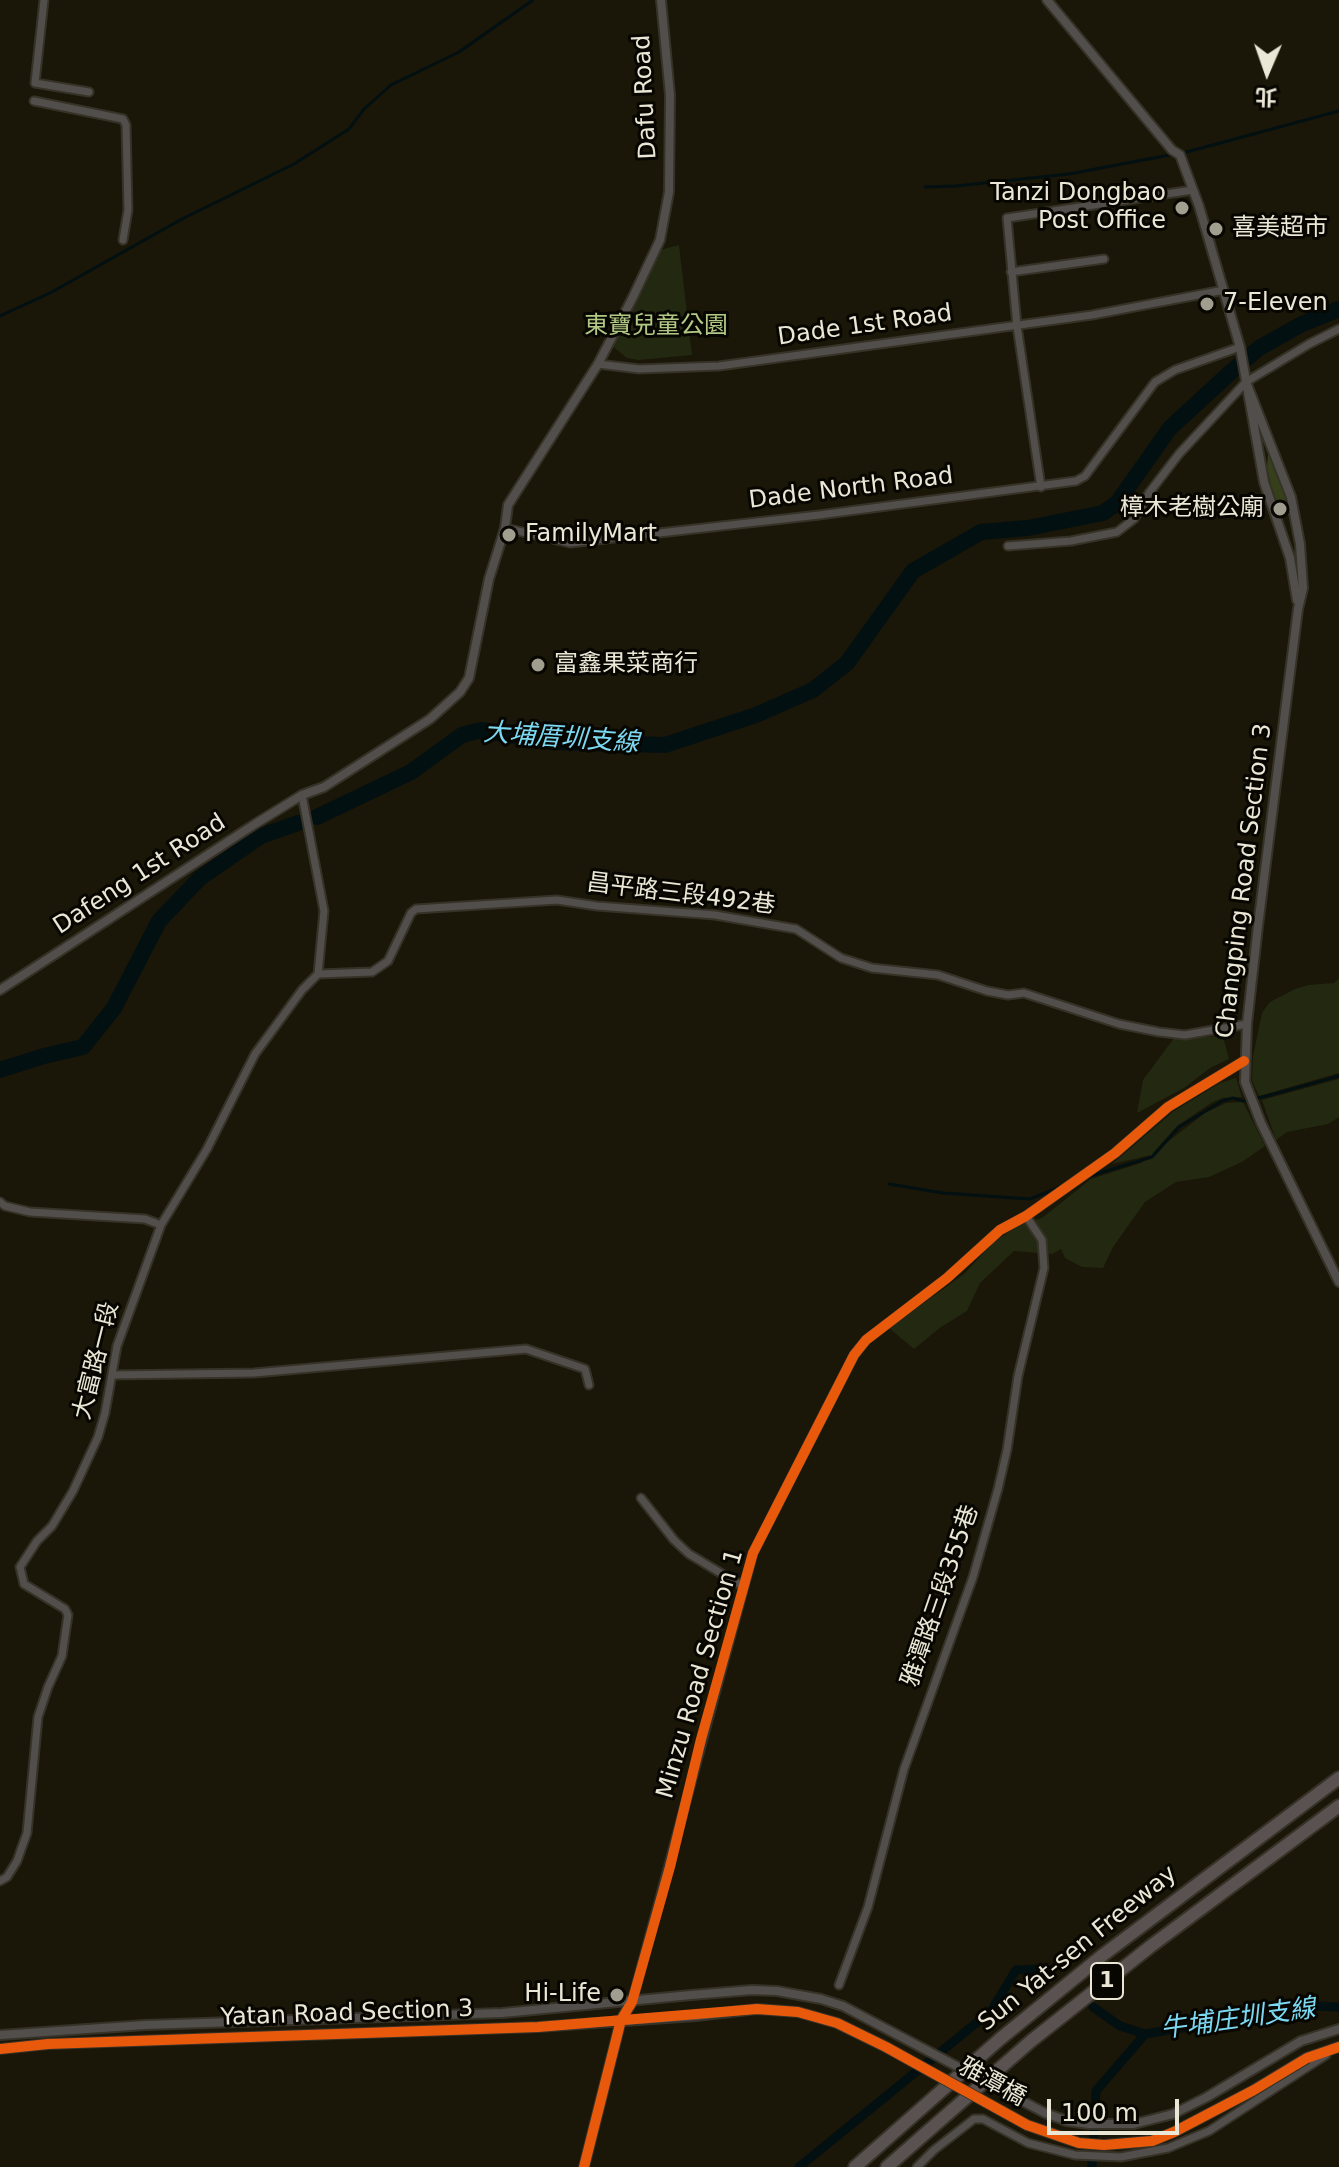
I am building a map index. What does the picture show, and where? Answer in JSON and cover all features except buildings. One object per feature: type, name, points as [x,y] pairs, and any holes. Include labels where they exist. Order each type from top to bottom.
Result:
[{"type":"highway","name":"Sun Yat-sen Freeway","points":[[855,2167],[1000,2039],[1103,1955],[1339,1778]]},
{"type":"highway","name":"Sun Yat-sen Freeway","points":[[887,2167],[1031,2041],[1151,1946],[1339,1806]]},
{"type":"street","points":[[44,0],[35,83],[89,92]]},
{"type":"street","name":"Dafu Road","points":[[505,528],[508,505],[598,364],[660,240],[669,192],[670,95],[661,0]]},
{"type":"street","name":"Changping Road Section 3","points":[[1047,0],[1176,153],[1193,190],[1240,347],[1264,482],[1290,558],[1298,609]]},
{"type":"street","points":[[34,101],[123,119],[126,125],[128,210],[123,240]]},
{"type":"street","points":[[1041,487],[1017,326],[1007,218],[1193,190]]},
{"type":"street","points":[[1011,272],[1104,259]]},
{"type":"street","name":"Dade 1st Road","points":[[598,364],[639,369],[719,366],[1017,326],[1224,290]]},
{"type":"street","points":[[1008,546],[1071,541],[1117,532],[1134,519],[1149,493],[1179,454],[1246,382],[1339,329]]},
{"type":"street","name":"Dade North Road","points":[[505,528],[570,543],[819,515],[1076,481],[1085,476],[1155,382],[1175,370],[1240,347]]},
{"type":"street","name":"Changping Road Section 3","points":[[1246,382],[1291,497],[1303,588],[1247,1024],[1245,1082],[1249,1097],[1339,1282]]},
{"type":"street","name":"Dafeng 1st Road","points":[[0,990],[302,795],[324,787],[430,719],[460,692],[473,668],[489,579],[505,528]]},
{"type":"street","points":[[302,795],[324,911],[318,974]]},
{"type":"street","name":"昌平路三段492巷","points":[[318,974],[372,972],[388,961],[411,913],[416,909],[557,900],[715,915],[796,929],[841,958],[872,968],[938,975],[1008,995],[1024,993],[1119,1024],[1159,1032],[1185,1035],[1247,1024]]},
{"type":"street","name":"大富路一段","points":[[0,1881],[7,1877],[17,1861],[27,1833],[38,1717],[62,1656],[68,1615],[65,1609],[24,1584],[20,1567],[37,1541],[52,1526],[73,1491],[98,1437],[117,1346],[161,1225],[207,1149],[255,1054],[302,990],[318,974]]},
{"type":"street","name":"Minzu Road Section 1","points":[[584,2167],[621,2020],[632,2002],[753,1553],[860,1347],[947,1278],[1000,1230],[1026,1216],[1115,1153],[1168,1107],[1244,1061]]},
{"type":"street","points":[[0,1202],[30,1212],[145,1219],[161,1225]]},
{"type":"street","name":"雅潭路三段355巷","points":[[839,1985],[868,1907],[904,1769],[973,1577],[998,1489],[1018,1376],[1044,1268],[1042,1240],[1026,1216]]},
{"type":"street","points":[[112,1375],[254,1373],[526,1349],[585,1369],[589,1385]]},
{"type":"street","points":[[641,1498],[689,1554],[744,1587]]},
{"type":"street","name":"雅潭橋","points":[[691,1995],[777,1991],[843,2006],[1045,2113],[1067,2121],[1089,2124],[1134,2124],[1173,2114],[1301,2041],[1339,2029]]},
{"type":"street","name":"Yatan Road Section 3","points":[[0,2035],[130,2026],[491,2014],[691,1995]]},
{"type":"street","name":"雅潭橋","points":[[696,2016],[757,2009],[798,2012],[837,2023],[1027,2125],[1079,2143],[1091,2144],[1130,2144],[1163,2137],[1254,2090],[1307,2058],[1339,2048]]},
{"type":"street","name":"Yatan Road Section 3","points":[[0,2049],[48,2044],[494,2029],[696,2016]]},
{"type":"street","points":[[917,2167],[974,2119],[983,2119],[1028,2143],[1075,2155],[1121,2157],[1168,2148],[1209,2131],[1339,2048]]},
{"type":"green space","name":"東寶兒童公園","points":[[679,245],[692,355],[638,360],[627,358],[611,345],[660,250]]},
{"type":"green space","points":[[1268,454],[1272,456],[1288,500],[1275,503],[1267,468]]},
{"type":"green space","points":[[1339,978],[1339,1073],[1259,1096],[1252,1081],[1253,1056],[1262,1013],[1270,1002],[1295,989],[1334,983]]},
{"type":"green space","points":[[1223,1036],[1229,1059],[1137,1113],[1143,1080],[1174,1038]]},
{"type":"green space","points":[[1236,1078],[1242,1097],[1222,1098],[1211,1103],[1177,1126],[1152,1154],[1205,1113],[1226,1103],[1243,1102],[1265,1146],[1242,1162],[1209,1177],[1176,1182],[1145,1202],[1113,1247],[1103,1268],[1082,1267],[1065,1258],[1061,1249],[1052,1254],[1014,1251],[980,1283],[967,1311],[914,1349],[889,1328],[964,1274],[992,1244],[1019,1224],[1042,1218],[1091,1179],[1141,1163],[1151,1155],[1112,1164],[1174,1111],[1220,1083]]},
{"type":"green space","points":[[1339,1079],[1339,1117],[1328,1124],[1287,1132],[1276,1140],[1262,1100]]},
{"type":"waterway","points":[[0,316],[50,293],[182,219],[294,164],[349,129],[364,109],[391,85],[459,52],[533,0]]},
{"type":"waterway","points":[[1183,153],[1339,111]]},
{"type":"waterway","points":[[925,187],[1069,174],[1175,154]]},
{"type":"waterway","name":"大埔厝圳支線","points":[[317,817],[411,772],[462,735],[481,730],[551,742],[665,745],[756,715],[813,690],[847,663],[913,571],[981,532],[1028,528],[1103,513],[1117,503],[1170,428],[1232,371],[1259,348],[1302,324],[1339,309]]},
{"type":"waterway","points":[[0,1070],[83,1047],[114,1008],[159,921],[200,878],[261,836],[298,823]]},
{"type":"waterway","points":[[1087,1177],[1152,1157],[1179,1127],[1222,1101],[1267,1096],[1339,1076]]},
{"type":"waterway","points":[[889,1184],[943,1193],[1030,1199],[1065,1185]]},
{"type":"waterway","points":[[799,2167],[991,2011],[1016,1970],[1040,1969]]},
{"type":"waterway","name":"牛埔庄圳支線","points":[[1092,2167],[1096,2091],[1145,2034],[1315,2006],[1338,2007]]},
{"type":"waterway","points":[[1093,2007],[1120,2026],[1145,2034]]},
{"type":"cycle path","points":[[584,2167],[621,2020],[632,2002],[753,1553],[854,1355],[866,1340],[947,1278],[1000,1230],[1026,1216],[1115,1153],[1168,1107],[1244,1061]]},
{"type":"cycle path","points":[[0,2049],[48,2044],[538,2027],[757,2009],[798,2012],[837,2023],[886,2047],[1027,2125],[1079,2143],[1104,2145],[1152,2141],[1174,2132],[1307,2058],[1339,2047]]},
{"type":"place","name":"Tanzi Dongbao Post Office","points":[[1182,208]]},
{"type":"place","name":"喜美超市","points":[[1216,229]]},
{"type":"place","name":"7-Eleven","points":[[1207,304]]},
{"type":"place","name":"樟木老樹公廟","points":[[1280,509]]},
{"type":"place","name":"FamilyMart","points":[[509,535]]},
{"type":"place","name":"富鑫果菜商行","points":[[538,665]]},
{"type":"place","name":"Hi-Life","points":[[617,1995]]}]
